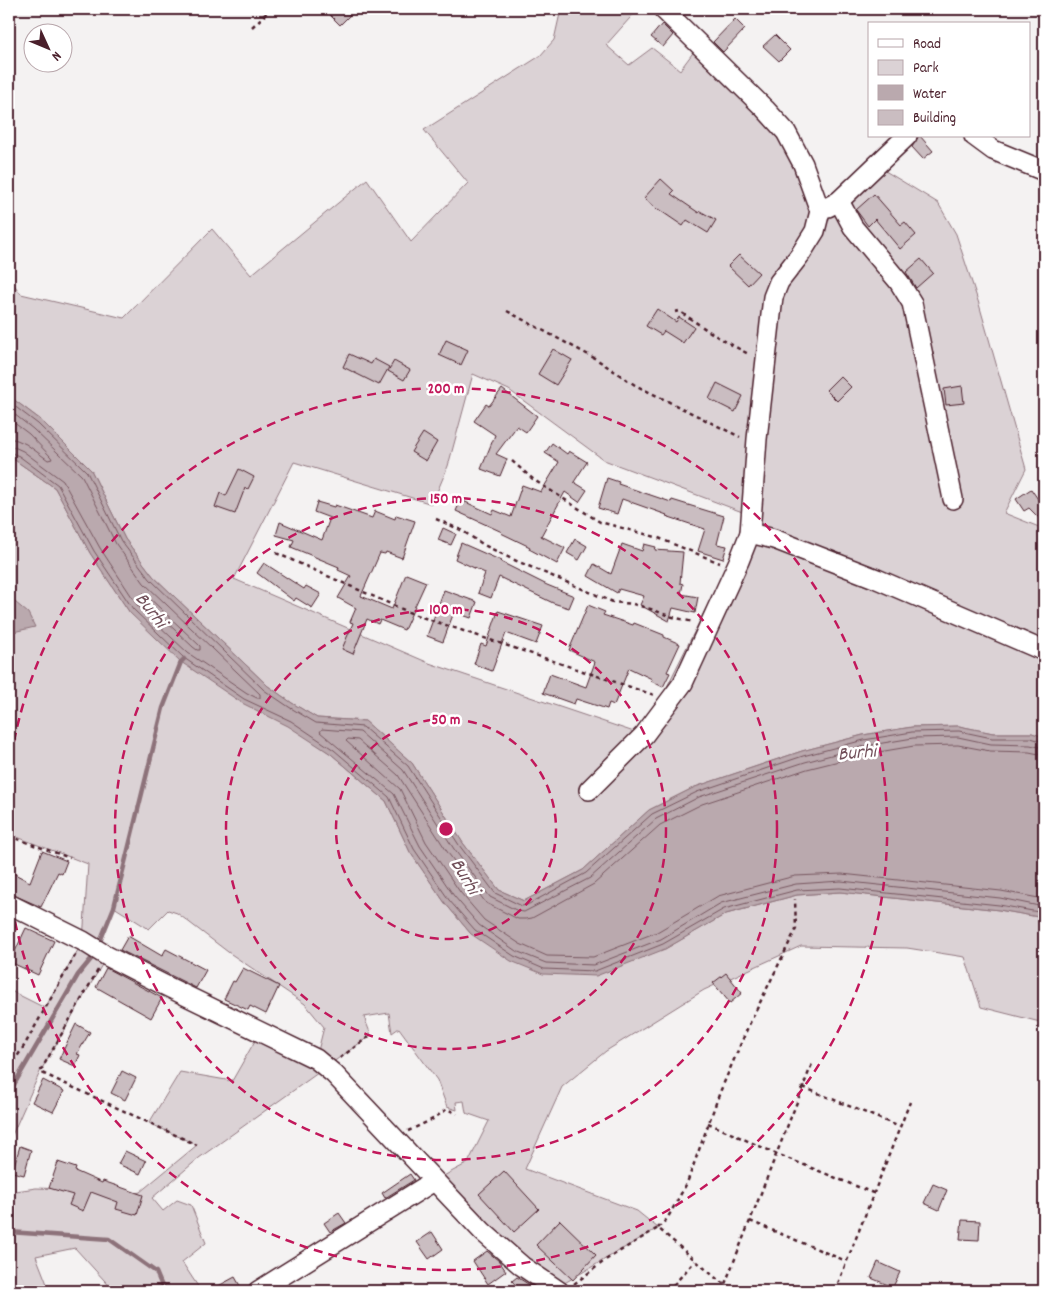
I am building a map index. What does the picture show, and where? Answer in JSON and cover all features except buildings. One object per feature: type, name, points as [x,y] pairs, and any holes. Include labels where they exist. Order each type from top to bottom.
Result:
[{"type":"street","points":[[589,790],[644,735],[683,683],[750,533],[757,439],[773,297],[779,282],[800,255],[815,231],[820,211],[803,164],[786,132],[663,9]]},
{"type":"street","points":[[820,211],[839,201],[905,138]]},
{"type":"street","points":[[977,138],[993,150],[1044,171]]},
{"type":"street","points":[[839,201],[853,227],[899,282],[912,303],[953,499]]},
{"type":"street","points":[[750,533],[774,539],[877,580],[1044,651]]},
{"type":"street","points":[[9,904],[83,941],[106,956],[316,1059],[327,1068],[483,1232],[522,1266],[560,1289]]},
{"type":"street","points":[[258,1291],[434,1181]]},
{"type":"path","points":[[252,27],[271,9]]},
{"type":"path","points":[[675,312],[679,311],[745,353],[766,359]]},
{"type":"path","points":[[507,312],[596,359],[635,385],[740,436],[757,439]]},
{"type":"path","points":[[512,461],[534,480],[600,522],[656,537],[735,570]]},
{"type":"path","points":[[436,519],[461,530],[484,545],[512,559],[613,602],[640,606],[669,616],[709,626]]},
{"type":"path","points":[[276,553],[413,614],[669,701]]},
{"type":"path","points":[[9,836],[70,858]]},
{"type":"path","points":[[560,1289],[658,1228],[667,1219],[687,1183],[708,1123],[748,1027],[796,929],[795,899]]},
{"type":"path","points":[[9,1069],[83,941]]},
{"type":"path","points":[[106,956],[40,1072],[197,1145]]},
{"type":"path","points":[[327,1068],[371,1035]]},
{"type":"path","points":[[725,1284],[812,1064]]},
{"type":"path","points":[[803,1087],[900,1127]]},
{"type":"path","points":[[835,1291],[910,1102]]},
{"type":"path","points":[[399,1143],[408,1131],[447,1109],[457,1114]]},
{"type":"path","points":[[708,1123],[777,1154],[873,1193]]},
{"type":"path","points":[[750,1221],[846,1261]]},
{"type":"path","points":[[658,1228],[695,1261],[737,1291]]},
{"type":"path","points":[[668,1291],[695,1261]]},
{"type":"green space","points":[[561,9],[638,9],[606,45],[629,65],[652,48],[680,70],[698,46],[773,118],[807,195],[808,208],[834,195],[877,166],[938,203],[956,234],[979,304],[1026,469],[1004,513],[1044,529],[1044,737],[1032,733],[993,733],[959,726],[912,727],[863,735],[802,751],[695,787],[649,810],[583,870],[524,901],[499,890],[463,843],[412,763],[365,721],[317,718],[292,703],[268,686],[153,576],[125,539],[91,470],[41,420],[9,396],[9,278],[21,294],[124,318],[212,229],[251,275],[367,179],[411,242],[468,183],[424,130],[540,56],[554,40]],"holes":[[[473,374],[509,390],[604,460],[745,513],[741,533],[729,562],[643,735],[429,663],[234,579],[294,462],[432,504],[448,466]]]},
{"type":"green space","points":[[9,456],[55,488],[90,553],[130,613],[331,754],[386,801],[410,852],[445,903],[471,934],[665,949],[726,914],[797,895],[840,892],[999,910],[1044,918],[1044,1023],[981,1007],[965,957],[907,948],[801,946],[704,990],[606,1051],[562,1087],[525,1169],[637,1211],[658,1228],[556,1288],[434,1181],[468,1163],[489,1121],[466,1113],[464,1101],[456,1102],[457,1110],[447,1107],[437,1080],[399,1028],[392,1033],[389,1013],[364,1017],[371,1035],[199,1158],[152,1198],[163,1211],[177,1200],[191,1205],[206,1243],[182,1262],[201,1291],[114,1291],[75,1248],[36,1256],[47,1284],[35,1291],[9,1291],[9,1192],[36,1188],[98,1190],[118,1197],[140,1192],[197,1145],[149,1123],[180,1072],[232,1081],[260,1032],[316,1059],[324,1027],[305,1004],[228,952],[177,913],[168,910],[149,929],[114,907],[101,939],[107,956],[40,1072],[9,1142],[9,990],[45,1008],[83,941],[88,864],[9,834]]},
{"type":"water","name":"Burhi","points":[[9,396],[41,420],[91,470],[125,539],[153,576],[268,686],[317,718],[365,721],[412,763],[463,843],[499,890],[524,901],[583,870],[649,810],[695,787],[802,751],[863,735],[912,727],[959,726],[993,733],[1032,733],[1044,737],[1044,918],[999,910],[840,892],[797,895],[726,914],[665,949],[596,976],[543,974],[511,961],[471,934],[445,903],[410,852],[386,801],[331,754],[288,726],[242,703],[181,662],[130,613],[90,553],[55,488],[9,456]]},
{"type":"water","points":[[9,597],[28,613],[35,627],[13,632],[9,630]]},
{"type":"waterway","points":[[101,939],[114,907],[163,708],[181,662],[184,659]]},
{"type":"waterway","points":[[9,1093],[78,975],[92,958]]},
{"type":"waterway","points":[[9,1232],[109,1239],[156,1272],[164,1291]]}]
